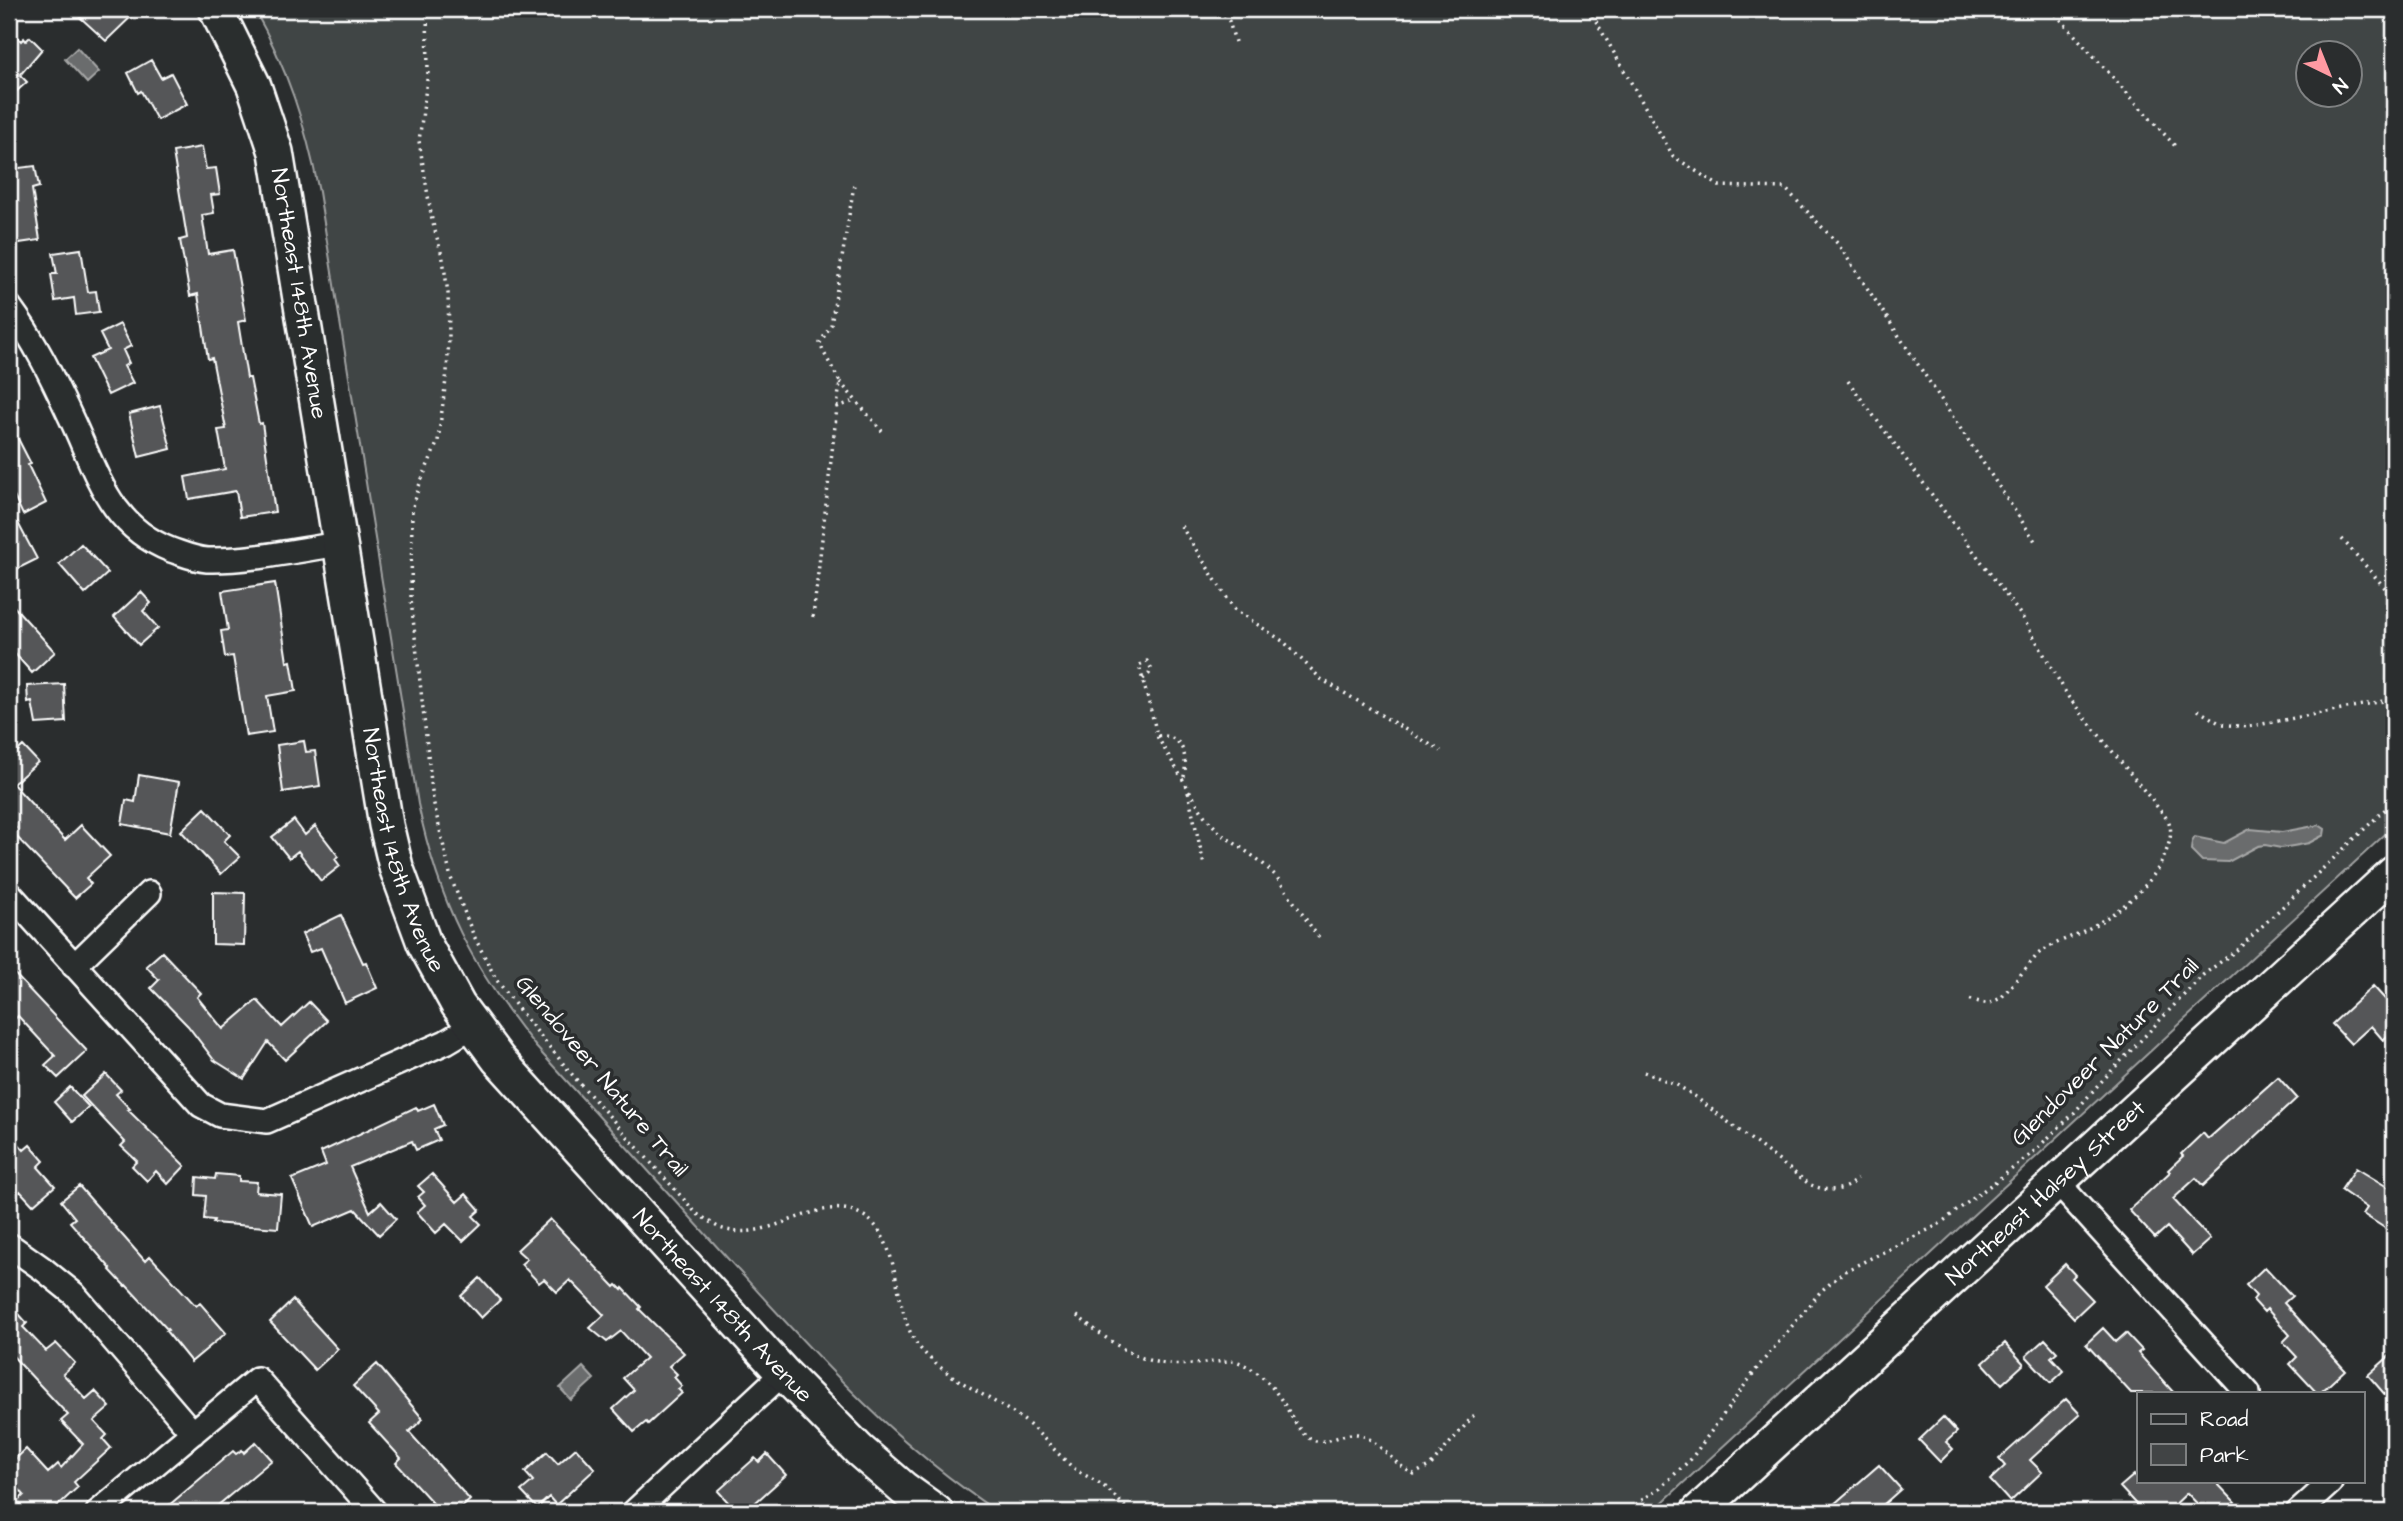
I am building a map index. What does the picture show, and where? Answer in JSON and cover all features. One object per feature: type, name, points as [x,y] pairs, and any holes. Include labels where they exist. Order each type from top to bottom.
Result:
[{"type":"main road","name":"Northeast 148th Avenue","points":[[216,9],[254,86],[276,152],[386,825],[396,867],[424,943],[441,976],[473,1026],[521,1085],[783,1373],[859,1450],[904,1489],[936,1512]]},
{"type":"main road","name":"Northeast Halsey Street","points":[[1698,1512],[2394,873]]},
{"type":"street","points":[[9,306],[28,331],[46,365],[104,492],[118,512],[155,544],[188,557],[205,560],[340,544]]},
{"type":"street","points":[[9,893],[201,1105],[220,1115],[267,1121],[446,1042],[473,1026]]},
{"type":"street","points":[[74,966],[149,894]]},
{"type":"street","points":[[2057,1182],[2247,1392]]},
{"type":"street","points":[[9,1245],[74,1294],[193,1433]]},
{"type":"street","points":[[634,1512],[783,1373]]},
{"type":"street","points":[[98,1512],[257,1379],[375,1512]]},
{"type":"street","points":[[2298,1512],[2329,1482]]},
{"type":"path","name":"Glendoveer Nature Trail","points":[[426,9],[428,72],[419,141],[432,220],[443,259],[448,293],[449,337],[438,441],[412,510],[411,600],[433,800],[452,878],[473,934],[496,979],[520,1011],[611,1119],[698,1214],[720,1228],[744,1232],[768,1229],[831,1208],[850,1210],[865,1217],[878,1229],[887,1246],[906,1322],[916,1343],[956,1377],[1036,1430],[1068,1464],[1099,1483],[1130,1512]]},
{"type":"path","points":[[1220,9],[1229,21],[1236,42]]},
{"type":"path","points":[[1589,9],[1673,156],[1719,186],[1785,188],[1838,244],[2037,544]]},
{"type":"path","points":[[2051,9],[2176,147]]},
{"type":"path","points":[[854,185],[831,325],[820,343],[840,382],[881,431]]},
{"type":"path","points":[[1848,381],[2023,618],[2069,698],[2168,820],[2171,830],[2157,872],[2118,909],[2090,928],[2046,948],[2032,960],[2001,998],[1988,1004],[1968,999]]},
{"type":"path","points":[[813,617],[840,382]]},
{"type":"path","points":[[837,407],[856,401]]},
{"type":"path","points":[[1181,526],[1234,609],[1283,642],[1321,679],[1441,751]]},
{"type":"path","points":[[2342,539],[2394,595]]},
{"type":"path","points":[[1143,679],[1149,674],[1151,667],[1147,661],[1139,665],[1158,736],[1212,824],[1260,861],[1284,886],[1321,941]]},
{"type":"path","points":[[2198,710],[2221,724],[2247,727],[2394,699]]},
{"type":"path","points":[[1158,736],[1171,737],[1181,745],[1187,762],[1183,780]]},
{"type":"path","points":[[1187,787],[1205,865]]},
{"type":"path","name":"Glendoveer Nature Trail","points":[[1624,1512],[1660,1488],[1690,1459],[1758,1367],[1821,1291],[1844,1271],[1938,1225],[2029,1156],[2074,1113],[2203,975],[2238,949],[2394,801]]},
{"type":"path","points":[[1644,1072],[1677,1085],[1693,1095],[1809,1184],[1824,1190],[1839,1190],[1857,1179]]},
{"type":"path","points":[[1077,1316],[1123,1349],[1145,1360],[1170,1364],[1235,1361],[1244,1364],[1256,1371],[1276,1392],[1295,1423],[1308,1437],[1324,1441],[1347,1434],[1363,1436],[1401,1467],[1415,1474],[1431,1465],[1475,1415]]},
{"type":"green space","points":[[254,9],[2394,9],[2394,826],[1652,1512],[998,1512],[961,1487],[893,1430],[799,1337],[536,1047],[494,990],[461,933],[436,873],[418,804],[319,192],[301,120],[276,53]]},
{"type":"shaded area","points":[[77,48],[99,72],[87,83],[65,59]]},
{"type":"shaded area","points":[[2319,825],[2325,829],[2324,835],[2309,843],[2281,848],[2258,846],[2228,862],[2202,861],[2191,850],[2195,837],[2224,843],[2250,829],[2282,832]]},
{"type":"shaded area","points":[[583,1367],[594,1379],[571,1400],[560,1388]]},
{"type":"building","points":[[71,9],[139,9],[106,41]]},
{"type":"building","points":[[9,28],[21,41],[30,37],[42,49],[20,75],[27,82],[9,98]]},
{"type":"building","points":[[151,60],[161,78],[171,73],[187,104],[157,120],[128,73]]},
{"type":"building","points":[[202,147],[206,169],[216,168],[220,194],[211,195],[214,213],[202,215],[208,254],[233,250],[246,320],[238,322],[247,378],[250,378],[259,424],[262,423],[275,512],[240,517],[236,491],[189,499],[185,477],[225,469],[218,430],[226,429],[212,358],[208,359],[198,294],[190,296],[180,240],[187,238],[173,152]]},
{"type":"building","points":[[35,166],[39,187],[32,189],[40,240],[12,244],[9,190],[13,189],[10,169]]},
{"type":"building","points":[[81,249],[88,292],[96,291],[99,312],[76,315],[74,298],[55,301],[51,274],[57,274],[53,253]]},
{"type":"building","points":[[120,324],[131,346],[123,350],[129,363],[124,366],[133,383],[108,395],[90,358],[108,350],[100,334]]},
{"type":"building","points":[[160,406],[171,449],[139,457],[129,414]]},
{"type":"building","points":[[9,421],[31,464],[28,465],[46,503],[23,515],[9,486]]},
{"type":"building","points":[[9,506],[37,559],[9,573]]},
{"type":"building","points":[[81,544],[108,573],[85,594],[59,564]]},
{"type":"building","points":[[275,583],[287,662],[291,661],[296,691],[267,696],[273,732],[246,736],[233,656],[225,657],[221,631],[228,630],[222,591]]},
{"type":"building","points":[[141,592],[151,603],[143,611],[158,628],[139,645],[114,617]]},
{"type":"building","points":[[9,601],[55,652],[32,673],[9,647]]},
{"type":"building","points":[[64,684],[66,722],[36,724],[32,702],[28,703],[27,686]]},
{"type":"building","points":[[304,741],[306,752],[315,751],[320,786],[283,792],[277,745]]},
{"type":"building","points":[[23,746],[38,762],[13,784],[65,840],[81,825],[110,856],[86,878],[91,884],[75,898],[12,832],[16,828],[9,821],[9,759]]},
{"type":"building","points":[[139,775],[179,782],[170,833],[122,824],[126,800],[135,802]]},
{"type":"building","points":[[205,808],[230,835],[224,841],[240,857],[221,874],[181,831]]},
{"type":"building","points":[[294,820],[305,835],[315,826],[338,856],[335,859],[340,866],[321,881],[298,851],[289,858],[272,837]]},
{"type":"building","points":[[213,892],[245,893],[244,945],[213,944]]},
{"type":"building","points":[[341,915],[377,988],[345,1003],[321,948],[310,952],[302,934]]},
{"type":"building","points":[[162,952],[201,993],[197,997],[223,1029],[257,1000],[282,1027],[309,1002],[327,1021],[285,1060],[268,1042],[244,1079],[214,1060],[188,1026],[151,988],[159,980],[146,966]]},
{"type":"building","points":[[9,968],[87,1051],[58,1078],[45,1065],[55,1056],[18,1016],[9,1024]]},
{"type":"building","points":[[2373,986],[2394,1009],[2394,1030],[2383,1040],[2371,1026],[2351,1044],[2332,1024]]},
{"type":"building","points":[[106,1074],[121,1090],[116,1094],[130,1109],[128,1110],[185,1166],[168,1184],[156,1171],[147,1181],[132,1166],[137,1161],[121,1146],[125,1142],[82,1096]]},
{"type":"building","points":[[2278,1077],[2297,1098],[2203,1186],[2196,1178],[2173,1199],[2210,1239],[2192,1255],[2167,1227],[2155,1238],[2129,1210],[2170,1172],[2168,1170],[2183,1156],[2181,1154],[2203,1133],[2208,1139]]},
{"type":"building","points":[[70,1087],[89,1107],[72,1122],[54,1102]]},
{"type":"building","points":[[434,1104],[443,1125],[434,1129],[439,1140],[416,1150],[412,1141],[350,1167],[370,1212],[381,1202],[396,1219],[379,1235],[355,1209],[313,1227],[292,1179],[326,1165],[321,1152],[416,1107],[418,1111]]},
{"type":"building","points":[[9,1133],[24,1150],[30,1145],[44,1161],[38,1167],[55,1186],[33,1205],[9,1184]]},
{"type":"building","points":[[2356,1168],[2394,1191],[2394,1234],[2363,1214],[2367,1208],[2341,1190]]},
{"type":"building","points":[[216,1174],[239,1176],[239,1181],[257,1182],[256,1192],[281,1194],[278,1228],[213,1223],[214,1220],[204,1219],[206,1196],[196,1195],[197,1177],[215,1179]]},
{"type":"building","points":[[432,1174],[457,1202],[466,1194],[480,1210],[473,1216],[481,1224],[463,1241],[446,1224],[436,1233],[417,1212],[425,1205],[418,1197],[424,1192],[418,1186]]},
{"type":"building","points":[[79,1186],[145,1261],[150,1256],[196,1306],[200,1303],[226,1333],[191,1362],[166,1331],[168,1330],[110,1270],[70,1222],[75,1218],[61,1201]]},
{"type":"building","points":[[550,1219],[615,1287],[617,1285],[622,1290],[623,1288],[641,1307],[639,1309],[684,1353],[669,1366],[677,1374],[674,1377],[682,1386],[678,1389],[682,1393],[648,1424],[646,1422],[634,1432],[613,1409],[634,1390],[623,1378],[646,1358],[621,1331],[607,1342],[590,1328],[604,1315],[570,1280],[557,1292],[544,1279],[539,1283],[521,1264],[527,1259],[517,1250]]},
{"type":"building","points":[[2065,1264],[2075,1275],[2072,1278],[2093,1300],[2074,1318],[2043,1285]]},
{"type":"building","points":[[2265,1267],[2292,1296],[2284,1303],[2345,1370],[2321,1392],[2316,1392],[2290,1364],[2297,1357],[2283,1342],[2290,1335],[2267,1309],[2264,1312],[2253,1300],[2256,1296],[2246,1285]]},
{"type":"building","points":[[480,1278],[500,1300],[481,1318],[461,1296]]},
{"type":"building","points":[[293,1300],[338,1349],[315,1370],[270,1322]]},
{"type":"building","points":[[9,1303],[27,1323],[23,1327],[46,1351],[56,1343],[75,1363],[63,1374],[86,1399],[95,1391],[110,1407],[94,1421],[107,1435],[103,1439],[111,1448],[74,1482],[78,1487],[51,1512],[27,1512],[17,1502],[24,1495],[9,1478],[9,1465],[26,1449],[48,1473],[58,1464],[61,1468],[83,1444],[61,1421],[68,1415],[9,1352]]},
{"type":"building","points":[[2103,1328],[2116,1342],[2126,1333],[2142,1350],[2138,1353],[2173,1392],[2131,1393],[2086,1344]]},
{"type":"building","points":[[2045,1339],[2057,1352],[2051,1357],[2064,1371],[2051,1383],[2026,1356]]},
{"type":"building","points":[[2005,1343],[2024,1364],[2002,1384],[1983,1363]]},
{"type":"building","points":[[2394,1352],[2394,1405],[2368,1375]]},
{"type":"building","points":[[377,1364],[423,1419],[409,1432],[470,1500],[457,1512],[441,1512],[396,1463],[401,1458],[369,1423],[379,1414],[353,1386]]},
{"type":"building","points":[[2066,1399],[2080,1414],[2030,1460],[2042,1472],[2010,1502],[1990,1480],[2005,1466],[1999,1459]]},
{"type":"building","points":[[1943,1417],[1957,1432],[1946,1442],[1953,1449],[1940,1462],[1919,1440]]},
{"type":"building","points":[[256,1442],[272,1460],[210,1512],[161,1512],[233,1451],[236,1454],[242,1450],[244,1453]]},
{"type":"building","points":[[576,1448],[595,1469],[556,1505],[549,1497],[537,1508],[521,1491],[533,1481],[525,1472],[547,1452],[558,1464]]},
{"type":"building","points":[[767,1454],[786,1475],[745,1512],[737,1512],[718,1491],[755,1458],[759,1462]]},
{"type":"building","points":[[1879,1465],[1901,1489],[1875,1512],[1825,1512]]},
{"type":"building","points":[[2134,1475],[2137,1482],[2216,1482],[2235,1502],[2223,1512],[2205,1512],[2187,1493],[2167,1512],[2143,1512],[2120,1487]]}]
